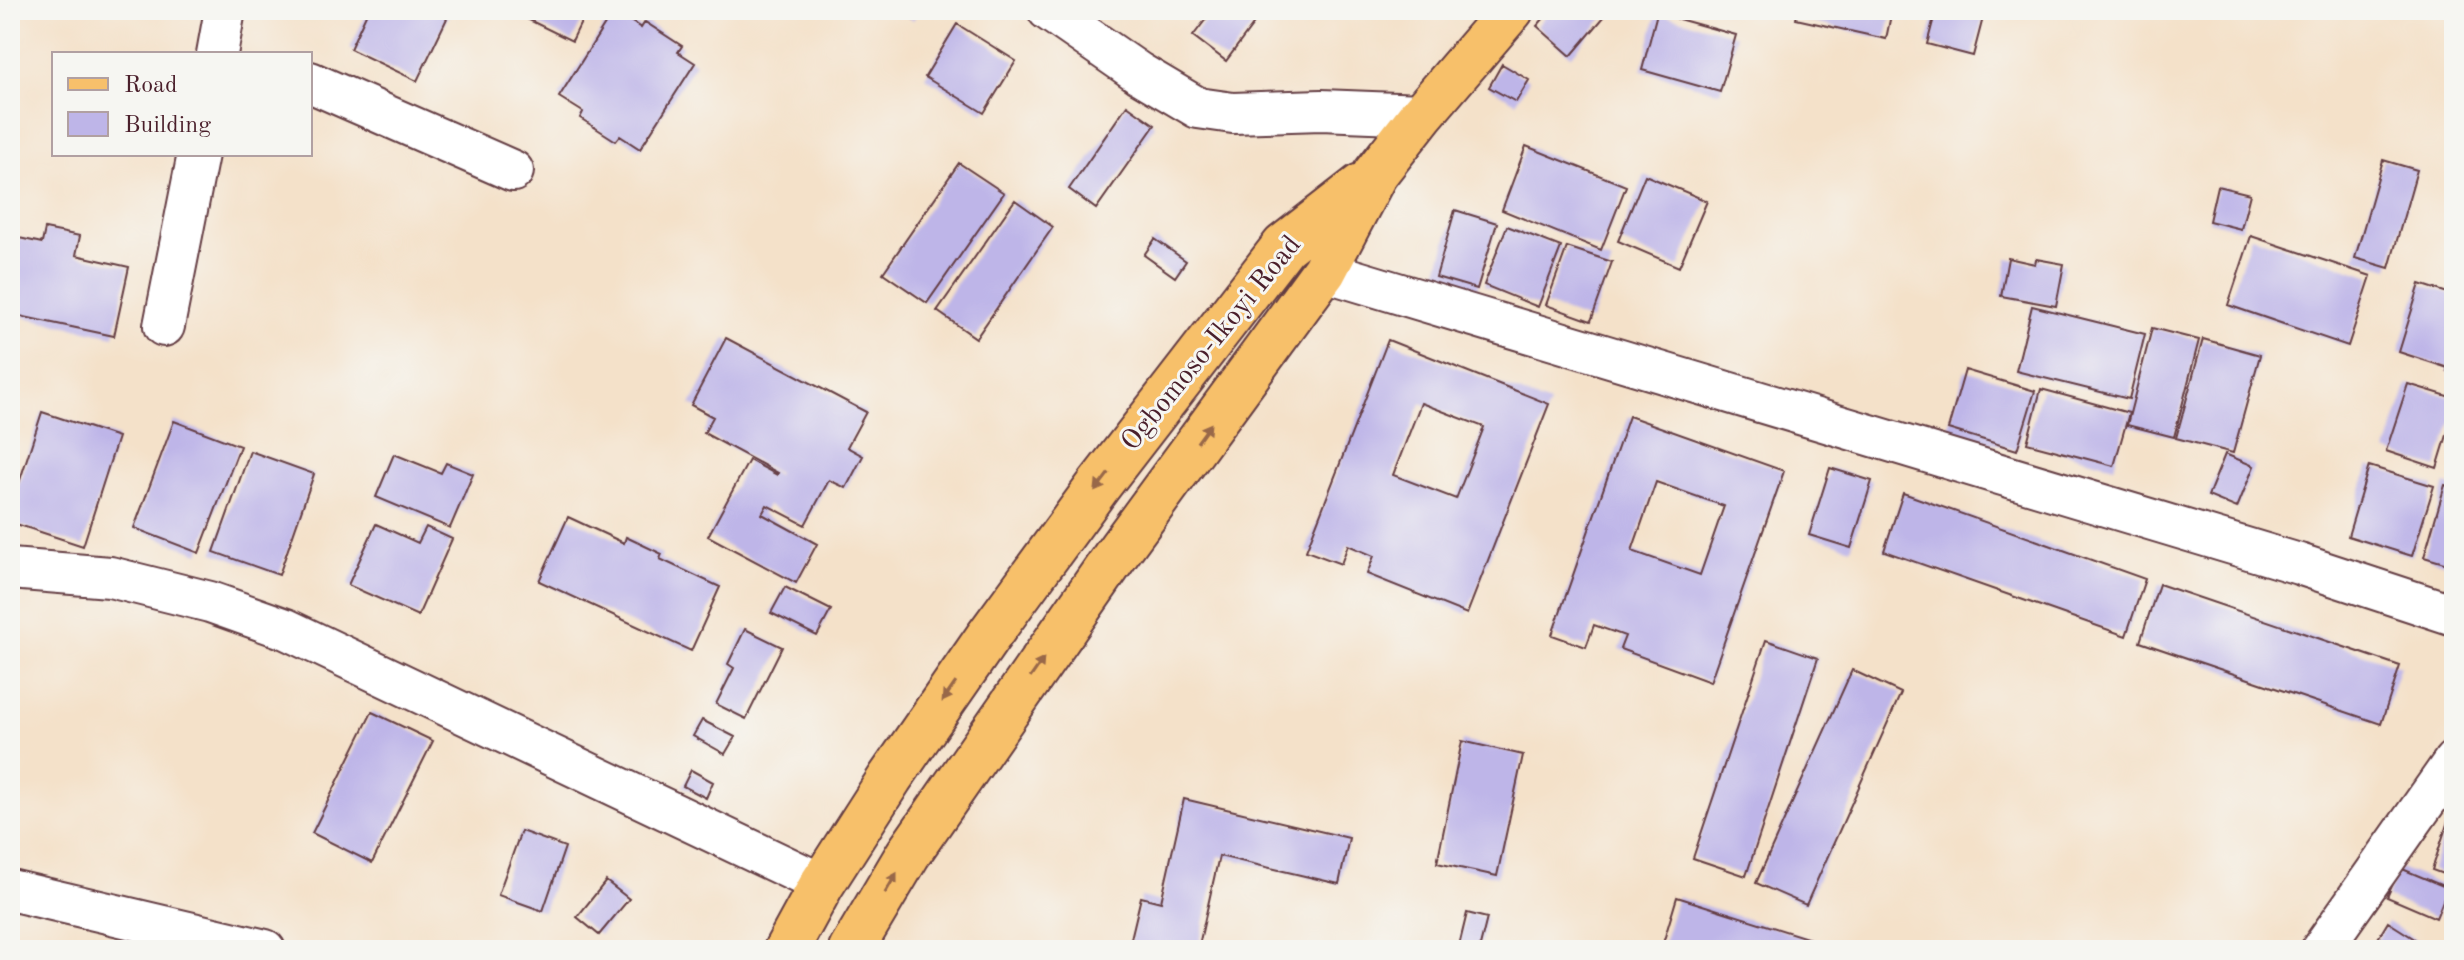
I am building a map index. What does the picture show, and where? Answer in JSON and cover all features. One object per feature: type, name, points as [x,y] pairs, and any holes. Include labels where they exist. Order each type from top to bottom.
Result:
[{"type":"main road","points":[[1375,174],[1511,10]]},
{"type":"main road","name":"Ogbomoso-Ikoyi Road","points":[[851,950],[908,854],[1111,561],[1324,271],[1375,174]]},
{"type":"main road","name":"Ogbomoso-Ikoyi Road","points":[[786,950],[822,884],[890,778],[1099,485],[1284,246],[1375,174]]},
{"type":"street","points":[[1048,10],[1139,73],[1198,108],[1233,113],[1321,110],[1422,114]]},
{"type":"street","points":[[312,83],[513,171]]},
{"type":"street","points":[[164,326],[198,156]]},
{"type":"street","points":[[1324,271],[2299,564],[2454,615]]},
{"type":"street","points":[[10,569],[110,577],[210,602],[286,629],[822,884]]},
{"type":"street","points":[[2321,950],[2454,761]]},
{"type":"street","points":[[10,890],[265,950]]},
{"type":"building","points":[[368,10],[451,10],[417,81],[350,49]]},
{"type":"building","points":[[517,10],[587,10],[572,41],[515,13]]},
{"type":"building","points":[[614,10],[641,28],[645,22],[682,46],[678,52],[695,63],[640,149],[620,136],[616,141],[580,118],[583,112],[559,97]]},
{"type":"building","points":[[897,10],[919,10],[913,20]]},
{"type":"building","points":[[1213,10],[1264,10],[1226,61],[1193,36]]},
{"type":"building","points":[[1551,10],[1610,10],[1571,56],[1537,26]]},
{"type":"building","points":[[1798,10],[1892,10],[1886,39],[1796,19]]},
{"type":"building","points":[[1936,10],[1985,10],[1973,56],[1927,44]]},
{"type":"building","points":[[1657,13],[1736,35],[1720,92],[1642,70]]},
{"type":"building","points":[[957,24],[1016,61],[984,113],[925,77]]},
{"type":"building","points":[[1502,64],[1529,80],[1516,102],[1489,87]]},
{"type":"building","points":[[1127,105],[1155,125],[1096,209],[1069,189]]},
{"type":"building","points":[[1526,146],[1626,186],[1601,250],[1502,210]]},
{"type":"building","points":[[2383,160],[2417,170],[2389,268],[2355,258]]},
{"type":"building","points":[[959,163],[1004,193],[927,303],[883,273]]},
{"type":"building","points":[[1645,175],[1707,201],[1679,267],[1618,241]]},
{"type":"building","points":[[2217,186],[2250,194],[2241,229],[2209,221]]},
{"type":"building","points":[[1015,200],[1053,227],[976,338],[937,311]]},
{"type":"building","points":[[1455,210],[1497,223],[1477,289],[1436,277]]},
{"type":"building","points":[[1507,226],[1561,247],[1538,307],[1484,285]]},
{"type":"building","points":[[45,229],[80,236],[76,255],[129,267],[114,336],[10,314],[10,236],[42,243]]},
{"type":"building","points":[[2251,236],[2371,276],[2348,346],[2228,305]]},
{"type":"building","points":[[1155,239],[1186,261],[1175,277],[1144,255]]},
{"type":"building","points":[[1567,247],[1612,262],[1591,321],[1546,305]]},
{"type":"building","points":[[2008,258],[2035,264],[2036,259],[2064,264],[2056,306],[2001,296]]},
{"type":"building","points":[[2420,284],[2454,295],[2454,373],[2447,371],[2448,368],[2399,352]]},
{"type":"building","points":[[2032,306],[2145,334],[2129,399],[2016,371]]},
{"type":"building","points":[[2152,328],[2199,340],[2174,437],[2127,425]]},
{"type":"building","points":[[726,338],[866,412],[847,447],[863,456],[846,488],[829,480],[805,525],[767,505],[762,514],[817,544],[796,583],[708,536],[749,460],[778,473],[704,433],[713,417],[691,405]]},
{"type":"building","points":[[2203,339],[2260,355],[2233,453],[2176,438]]},
{"type":"building","points":[[1388,340],[1549,404],[1467,614],[1367,574],[1374,556],[1348,545],[1341,564],[1306,551]],"holes":[[[1421,403],[1484,427],[1456,499],[1393,475]]]},
{"type":"building","points":[[1965,370],[2035,391],[2017,450],[1948,429]]},
{"type":"building","points":[[2408,384],[2454,398],[2454,412],[2437,468],[2386,451]]},
{"type":"building","points":[[2041,389],[2129,413],[2114,466],[2027,443]]},
{"type":"building","points":[[42,412],[118,437],[83,546],[10,522],[10,511]]},
{"type":"building","points":[[1629,416],[1784,471],[1710,682],[1620,649],[1625,636],[1594,625],[1586,647],[1552,635]],"holes":[[[1656,482],[1724,506],[1700,575],[1632,551]]]},
{"type":"building","points":[[174,421],[240,446],[199,553],[134,528]]},
{"type":"building","points":[[250,451],[314,474],[279,575],[214,552]]},
{"type":"building","points":[[394,454],[441,473],[446,463],[473,474],[450,528],[376,497]]},
{"type":"building","points":[[2225,454],[2254,466],[2237,508],[2208,496]]},
{"type":"building","points":[[2369,466],[2434,486],[2412,556],[2348,536]]},
{"type":"building","points":[[1830,468],[1872,481],[1851,548],[1809,535]]},
{"type":"building","points":[[2445,485],[2454,488],[2454,566],[2424,557]]},
{"type":"building","points":[[1903,493],[2145,579],[2126,636],[1884,551]]},
{"type":"building","points":[[568,517],[624,543],[626,537],[662,554],[660,559],[720,587],[691,651],[539,581]]},
{"type":"building","points":[[376,524],[418,543],[426,527],[452,539],[418,616],[348,585]]},
{"type":"building","points":[[2159,584],[2400,666],[2381,724],[2140,642]]},
{"type":"building","points":[[785,587],[831,610],[817,636],[771,613]]},
{"type":"building","points":[[745,629],[782,647],[746,719],[716,704],[734,668],[728,664]]},
{"type":"building","points":[[1766,640],[1818,658],[1746,876],[1693,858]]},
{"type":"building","points":[[1852,670],[1901,693],[1806,905],[1756,883]]},
{"type":"building","points":[[372,712],[433,741],[372,863],[312,833]]},
{"type":"building","points":[[702,720],[735,737],[725,754],[693,736]]},
{"type":"building","points":[[1462,741],[1523,755],[1497,876],[1437,863]]},
{"type":"building","points":[[691,770],[713,782],[706,798],[683,786]]},
{"type":"building","points":[[1184,799],[1349,838],[1339,884],[1219,856],[1198,950],[1146,950],[1147,946],[1130,943],[1141,897],[1161,902]]},
{"type":"building","points":[[2454,806],[2454,878],[2432,870]]},
{"type":"building","points":[[521,831],[565,847],[543,911],[498,895]]},
{"type":"building","points":[[2400,868],[2448,888],[2436,918],[2387,897]]},
{"type":"building","points":[[606,881],[629,899],[599,935],[577,917]]},
{"type":"building","points":[[1677,897],[1842,949],[1842,950],[1661,950]]},
{"type":"building","points":[[1467,913],[1487,918],[1479,950],[1458,950]]},
{"type":"building","points":[[2388,922],[2432,950],[2371,950]]}]
